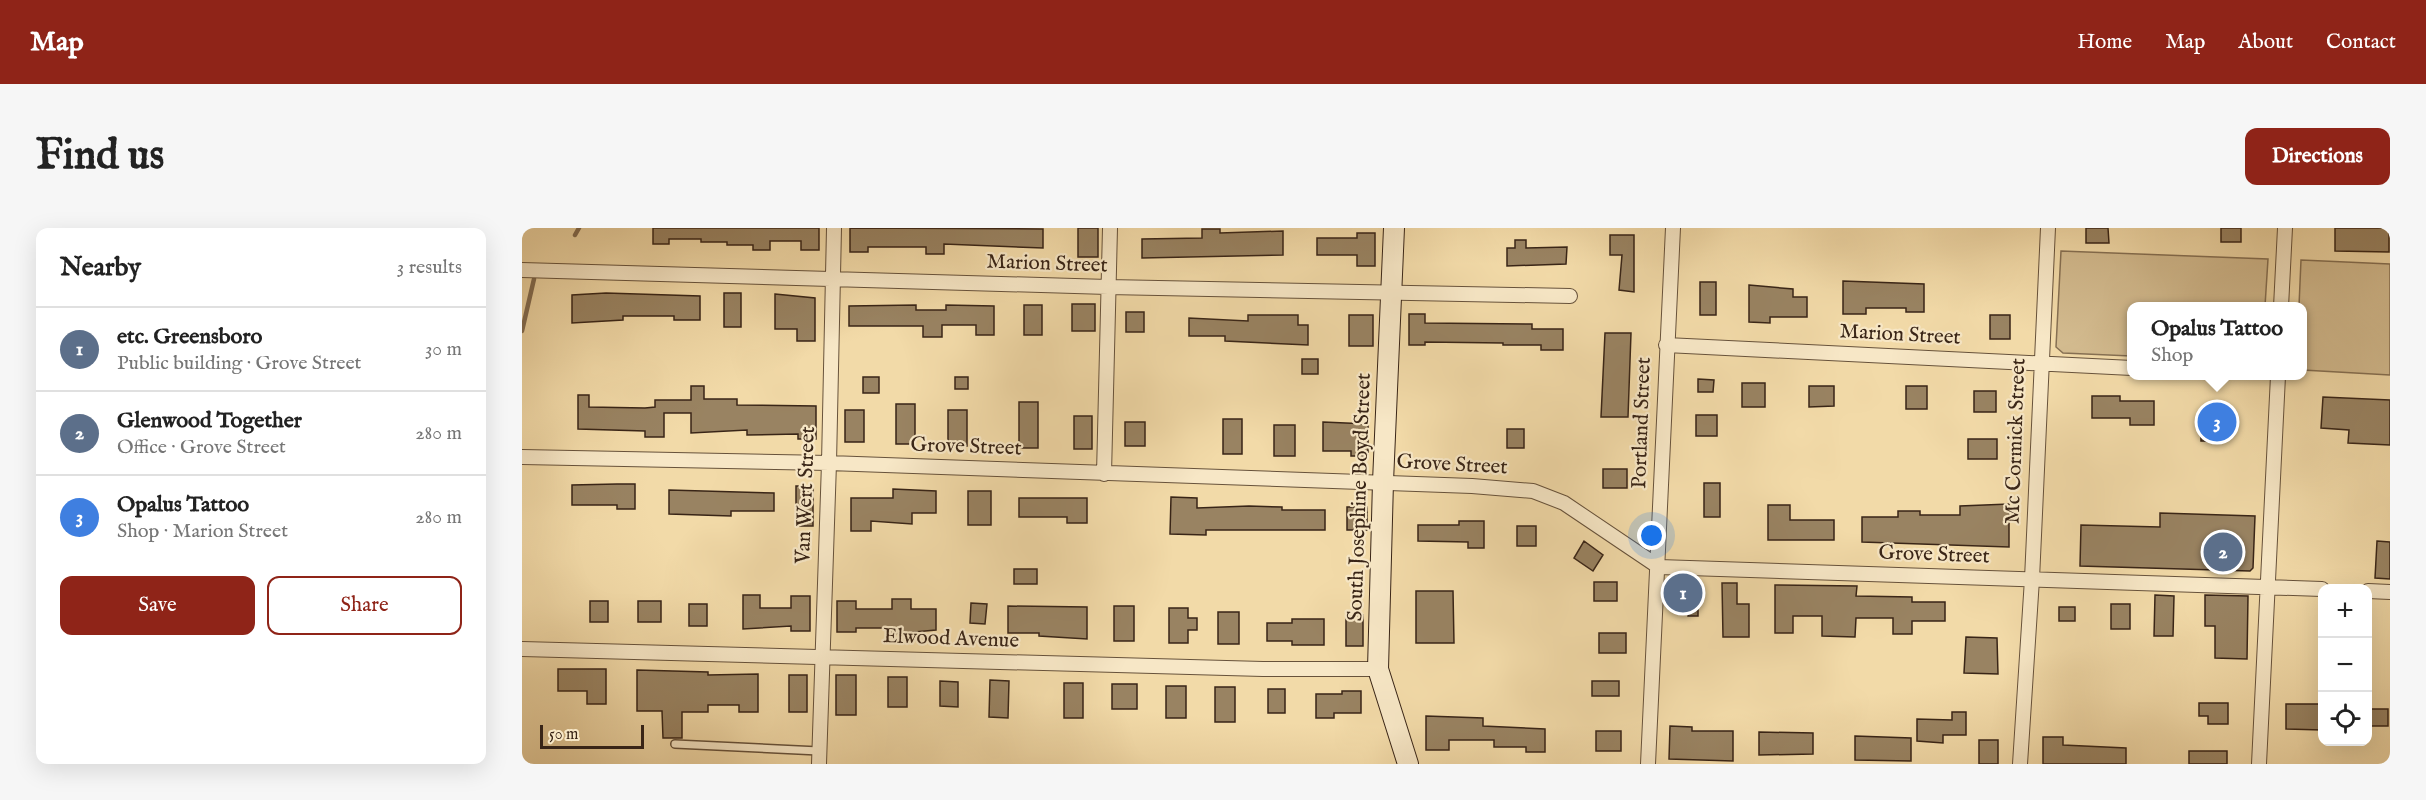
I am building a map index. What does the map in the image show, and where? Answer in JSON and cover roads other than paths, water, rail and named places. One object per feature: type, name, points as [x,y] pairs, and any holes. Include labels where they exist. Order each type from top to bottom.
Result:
[{"type":"main road","name":"South Josephine Boyd Street","points":[[1394,228],[1378,669],[1408,764]]},
{"type":"street","name":"Van Wert Street","points":[[819,757],[834,228]]},
{"type":"street","points":[[1104,474],[1110,228]]},
{"type":"street","name":"Portland Street","points":[[1648,764],[1659,567],[1666,345],[1673,228]]},
{"type":"street","name":"Mc Cormick Street","points":[[2020,764],[2032,579],[2040,363],[2048,228]]},
{"type":"street","points":[[2282,302],[2285,228]]},
{"type":"street","name":"Marion Street","points":[[522,270],[831,277],[1108,287],[1570,296]]},
{"type":"street","name":"Marion Street","points":[[1666,345],[2127,368]]},
{"type":"street","points":[[2259,764],[2277,380]]},
{"type":"street","name":"Grove Street","points":[[522,457],[829,463],[1383,482],[1533,491],[1564,503],[1659,567],[2318,589]]},
{"type":"street","points":[[2372,591],[2390,592]]},
{"type":"street","name":"Elwood Avenue","points":[[522,649],[1263,669],[1378,669]]},
{"type":"lane","points":[[675,744],[819,757]]},
{"type":"waterway","points":[[575,235],[579,228]]},
{"type":"waterway","points":[[522,331],[534,279]]},
{"type":"place","name":"Opalus Tattoo","points":[[2217,422]]},
{"type":"place","name":"Glenwood Together","points":[[2223,552]]},
{"type":"place","name":"etc. Greensboro","points":[[1683,593]]}]
